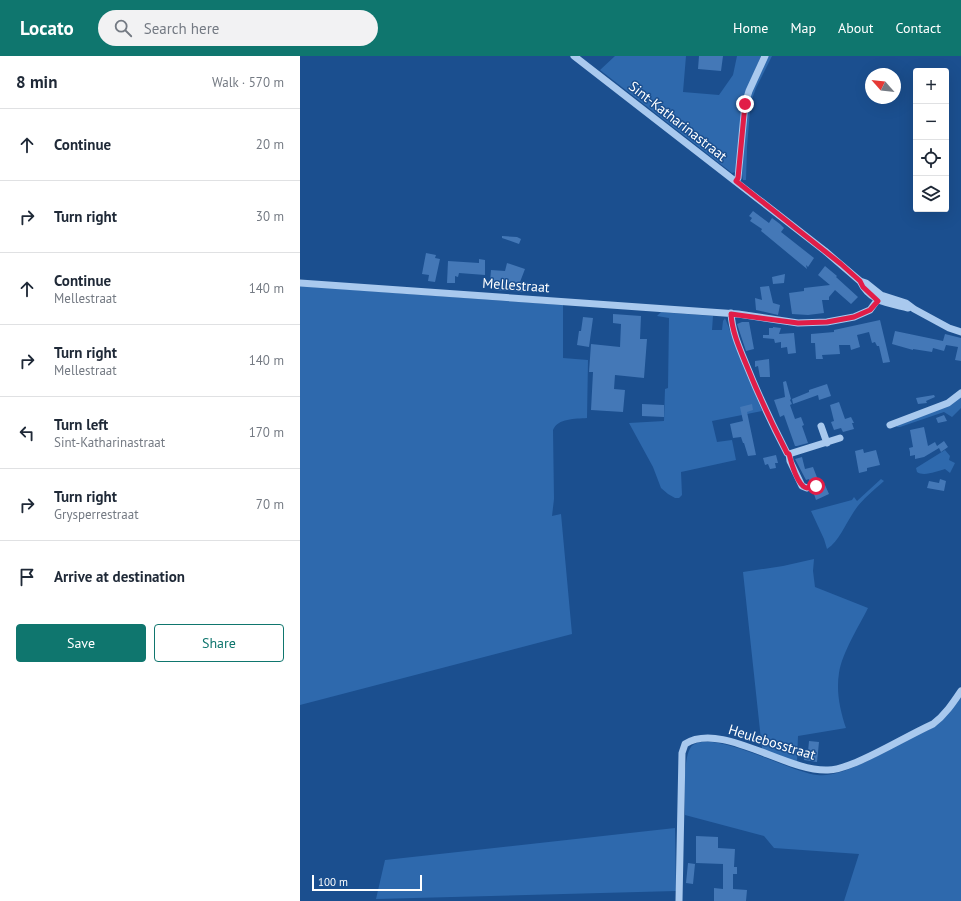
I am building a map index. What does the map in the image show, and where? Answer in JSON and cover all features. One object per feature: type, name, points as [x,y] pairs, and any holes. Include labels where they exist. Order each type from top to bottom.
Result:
[{"type":"street","name":"Sint-Katharinastraat","points":[[574,56],[825,251],[860,281],[863,287],[879,298]]},
{"type":"street","points":[[736,181],[738,178],[745,104],[749,91],[765,56]]},
{"type":"street","name":"Mellestraat","points":[[300,283],[731,314],[798,323],[827,322],[854,317],[870,310],[879,298]]},
{"type":"street","points":[[879,298],[914,309],[949,328],[961,332]]},
{"type":"street","points":[[731,314],[732,324],[738,345],[760,399],[787,453],[789,454],[790,461],[802,486],[807,488],[816,486]]},
{"type":"street","points":[[890,425],[948,403],[961,393]]},
{"type":"street","points":[[821,426],[827,443]]},
{"type":"street","points":[[789,454],[840,438]]},
{"type":"street","name":"Heulebosstraat","points":[[679,901],[682,760],[685,744],[697,739],[718,740],[754,750],[794,765],[828,770],[840,768],[872,755],[933,724],[940,719],[961,692]]},
{"type":"shaded area","points":[[615,56],[686,56],[683,92],[719,95],[733,75],[737,56],[761,56],[743,99],[736,172],[732,173],[600,70]]},
{"type":"shaded area","points":[[768,56],[772,56],[752,99],[747,147],[746,180],[743,180],[742,174],[746,117],[750,95]]},
{"type":"shaded area","points":[[300,286],[563,305],[563,358],[588,360],[587,418],[563,421],[555,426],[553,430],[554,499],[552,516],[561,514],[572,634],[300,705]]},
{"type":"shaded area","points":[[661,312],[713,316],[712,330],[722,330],[723,321],[725,318],[762,411],[712,421],[717,442],[732,440],[736,460],[681,472],[682,495],[679,498],[675,498],[661,488],[653,467],[629,423],[664,421],[665,389],[668,388],[669,318],[657,316]]},
{"type":"shaded area","points":[[961,396],[961,408],[952,417],[944,412],[897,427],[896,423]]},
{"type":"shaded area","points":[[945,450],[950,456],[949,460],[955,463],[950,473],[945,469],[927,474],[917,472],[916,468]]},
{"type":"shaded area","points":[[881,479],[884,481],[860,504],[838,537],[827,549],[811,511],[852,500],[854,497],[857,501]]},
{"type":"shaded area","points":[[814,559],[813,571],[815,587],[868,608],[847,648],[839,673],[839,701],[846,728],[798,736],[797,762],[762,749],[743,572],[783,566]]},
{"type":"shaded area","points":[[961,695],[961,901],[844,901],[859,854],[774,848],[764,836],[685,815],[687,757],[689,749],[693,745],[704,742],[718,743],[753,753],[805,772],[817,775],[827,775],[852,768],[932,728],[938,724]]},
{"type":"shaded area","points":[[675,828],[676,891],[376,899],[385,860]]},
{"type":"building","points":[[699,56],[723,56],[721,71],[698,69]]},
{"type":"building","points":[[753,211],[769,223],[772,218],[780,224],[784,228],[781,232],[814,258],[808,267],[806,265],[807,269],[761,231],[762,229],[750,221],[752,218],[749,216]]},
{"type":"building","points":[[502,236],[517,237],[521,239],[519,244],[502,238]]},
{"type":"building","points":[[426,253],[436,255],[435,258],[440,259],[435,282],[428,281],[429,275],[422,274]]},
{"type":"building","points":[[479,259],[485,260],[485,275],[459,273],[458,277],[455,276],[455,283],[447,283],[448,261],[479,263]]},
{"type":"building","points":[[507,263],[525,269],[520,282],[528,283],[527,292],[494,290],[494,283],[490,283],[491,270],[505,271]]},
{"type":"building","points":[[825,266],[858,297],[851,304],[835,290],[829,297],[829,300],[822,300],[824,313],[808,315],[792,314],[789,293],[804,291],[804,288],[830,285],[818,275]]},
{"type":"building","points":[[785,274],[784,283],[773,284],[772,277]]},
{"type":"building","points":[[769,286],[773,303],[780,305],[778,315],[756,310],[755,298],[762,300],[760,287]]},
{"type":"building","points":[[613,314],[641,316],[640,339],[647,339],[644,378],[615,375],[614,389],[625,390],[623,412],[591,410],[593,372],[589,372],[591,344],[620,347],[621,324],[613,323]]},
{"type":"building","points":[[583,317],[593,318],[589,347],[577,345]]},
{"type":"building","points":[[880,320],[890,362],[883,363],[879,346],[877,346],[875,342],[872,343],[869,332],[857,335],[860,347],[851,350],[850,345],[839,345],[840,354],[822,355],[823,359],[816,359],[815,343],[811,343],[811,334],[834,332],[834,330]]},
{"type":"building","points":[[749,322],[754,349],[746,351],[737,324]]},
{"type":"building","points":[[769,328],[781,328],[779,334],[794,333],[796,353],[788,354],[787,347],[781,348],[781,342],[775,343],[774,339],[763,338],[763,335],[769,335]]},
{"type":"building","points":[[895,331],[943,341],[945,334],[961,338],[961,361],[955,360],[958,347],[946,345],[944,351],[933,348],[932,352],[913,350],[892,344]]},
{"type":"building","points":[[769,359],[770,377],[760,377],[758,366],[755,367],[755,361]]},
{"type":"building","points":[[786,381],[792,404],[790,405],[795,419],[801,417],[804,425],[802,426],[808,443],[797,446],[795,446],[784,415],[780,417],[774,400],[785,397],[783,382]]},
{"type":"building","points":[[827,384],[831,396],[819,400],[818,395],[793,404],[792,399],[809,392],[809,390]]},
{"type":"building","points":[[934,395],[935,397],[926,401],[927,403],[918,404],[916,398]]},
{"type":"building","points":[[839,402],[845,419],[851,417],[854,423],[852,423],[854,429],[843,432],[841,428],[834,430],[831,422],[834,421],[830,405]]},
{"type":"building","points":[[642,404],[664,405],[664,417],[642,416]]},
{"type":"building","points":[[752,404],[753,410],[747,412],[756,455],[748,456],[741,437],[733,438],[730,424],[743,421],[740,407]]},
{"type":"building","points":[[944,415],[947,421],[938,423],[936,418]]},
{"type":"building","points":[[924,427],[928,446],[935,442],[937,446],[944,441],[948,447],[941,452],[939,448],[924,457],[915,459],[915,455],[910,456],[909,448],[913,447],[910,430]]},
{"type":"building","points":[[863,449],[864,453],[876,450],[880,465],[867,468],[867,471],[859,473],[855,451]]},
{"type":"building","points":[[776,455],[778,463],[775,463],[776,468],[770,469],[768,464],[765,465],[763,458]]},
{"type":"building","points":[[802,457],[805,469],[813,467],[818,480],[810,482],[809,479],[806,480],[795,459]]},
{"type":"building","points":[[940,479],[946,481],[944,491],[927,488],[929,481],[939,483]]},
{"type":"building","points":[[825,485],[829,494],[816,500],[813,491]]},
{"type":"building","points":[[809,741],[819,742],[817,762],[804,760],[805,752],[808,752]]},
{"type":"building","points":[[696,836],[718,837],[718,848],[735,849],[734,867],[737,867],[737,874],[733,874],[733,889],[747,890],[746,901],[714,901],[714,888],[723,889],[723,864],[696,863]]},
{"type":"building","points":[[688,863],[695,864],[693,884],[686,883]]},
{"type":"route","points":[[745,104],[738,178],[736,181],[841,264],[860,281],[863,287],[878,301],[870,310],[854,317],[827,322],[798,323],[731,314],[732,324],[738,345],[760,399],[787,453],[789,454],[790,461],[799,482],[802,486],[807,488],[816,486]]}]
